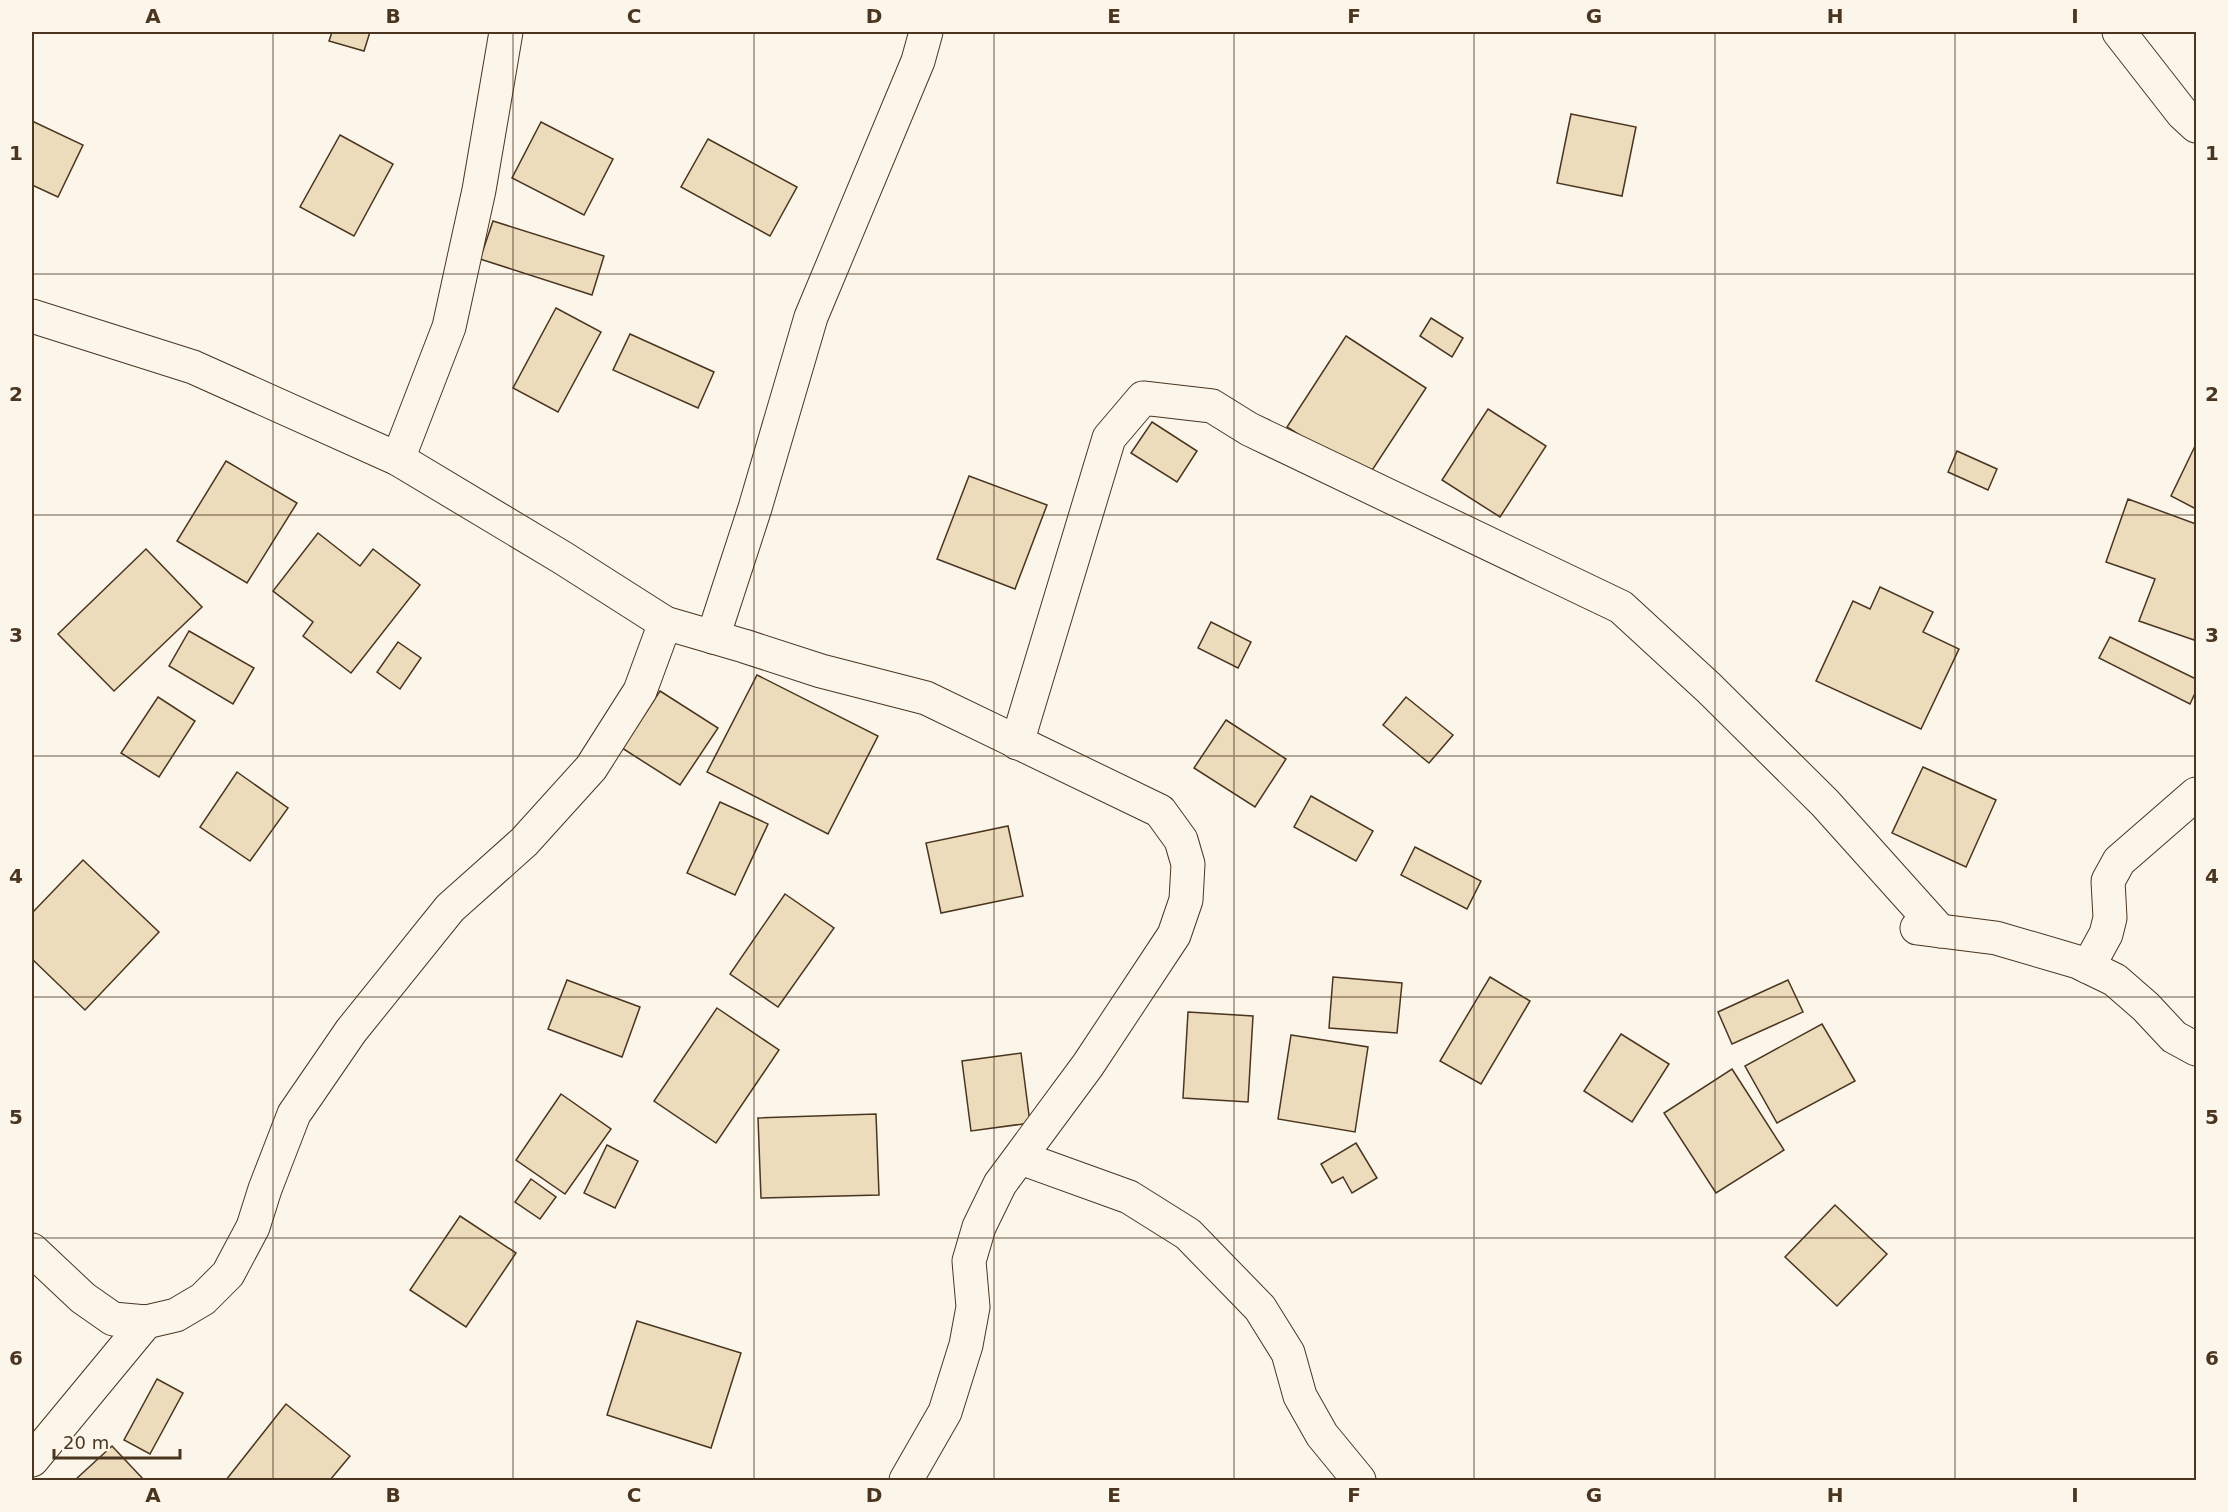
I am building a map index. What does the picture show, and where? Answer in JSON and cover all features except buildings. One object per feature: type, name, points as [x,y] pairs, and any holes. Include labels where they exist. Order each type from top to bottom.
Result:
[{"type":"street","points":[[398,459],[449,327],[480,190],[506,32]]},
{"type":"street","points":[[713,637],[811,317],[918,61],[926,32]]},
{"type":"street","points":[[2119,32],[2183,114],[2196,126]]},
{"type":"street","points":[[32,316],[193,367],[398,459],[563,558],[665,623],[821,671],[926,698],[1160,811],[1181,840],[1188,864],[1186,900],[1174,935],[1089,1065],[1000,1184],[979,1227],[969,1261],[973,1307],[966,1345],[945,1412],[906,1480]]},
{"type":"street","points":[[1017,743],[1108,438],[1143,398],[1212,406],[1248,429],[1621,608],[1709,688],[1825,803],[1940,931]]},
{"type":"street","points":[[32,1250],[82,1298],[113,1320],[146,1322],[176,1315],[203,1299],[228,1274],[253,1227],[294,1114],[351,1031],[450,908],[524,842],[591,768],[640,691],[665,623]]},
{"type":"street","points":[[2088,967],[2106,934],[2110,918],[2108,881],[2119,861],[2196,794]]},
{"type":"street","points":[[1907,926],[1996,938],[2066,958],[2088,967],[2115,980],[2174,1037],[2196,1049]]},
{"type":"street","points":[[1021,1158],[1129,1197],[1188,1233],[1260,1308],[1288,1353],[1300,1396],[1322,1435],[1359,1480]]},
{"type":"street","points":[[32,1460],[146,1322]]}]
